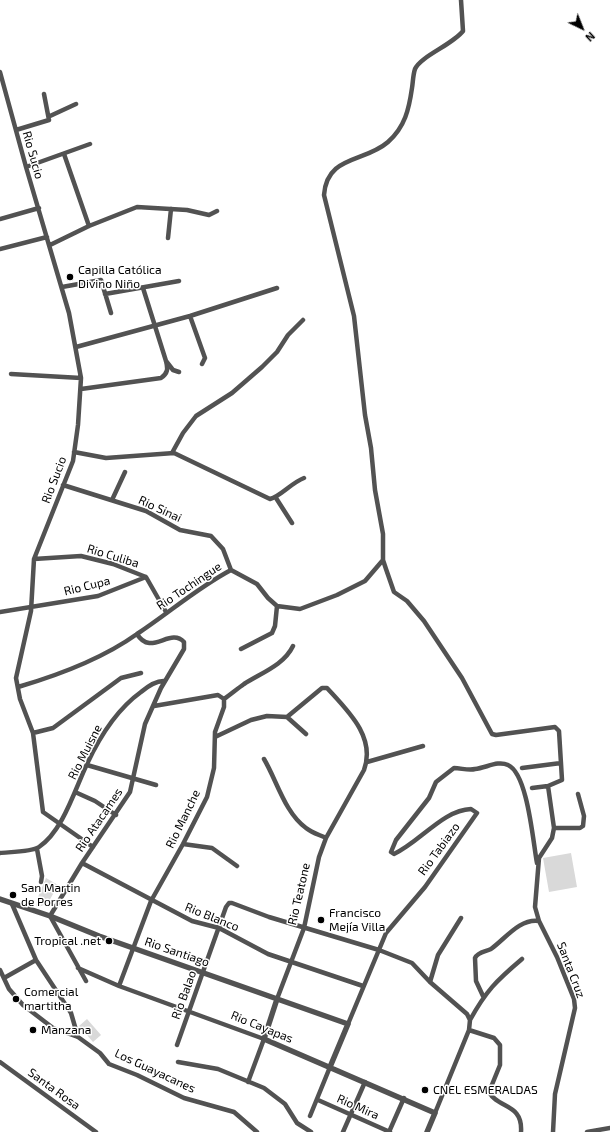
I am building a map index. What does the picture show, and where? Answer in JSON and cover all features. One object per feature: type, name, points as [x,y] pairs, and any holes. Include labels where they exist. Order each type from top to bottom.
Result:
[{"type":"street","points":[[461,0],[463,31],[455,40],[418,65],[414,74],[409,110],[398,130],[390,140],[379,148],[341,164],[333,170],[324,186],[324,195],[354,316],[365,415],[371,448],[375,490],[383,534],[383,560],[394,592],[407,601],[426,624],[462,678],[490,731],[496,735],[555,727],[559,731],[562,780],[548,786],[532,788]]},
{"type":"street","name":"Rio Sucio","points":[[0,72],[26,167],[70,313],[81,378],[74,452],[63,485],[34,559],[31,608],[17,672],[18,687],[22,705],[33,733],[43,812],[58,824],[93,847]]},
{"type":"street","points":[[44,94],[50,116]]},
{"type":"street","points":[[16,130],[48,121],[50,116],[76,104]]},
{"type":"street","points":[[26,167],[90,144]]},
{"type":"street","points":[[64,154],[88,226]]},
{"type":"street","points":[[50,245],[88,226],[137,207],[171,209],[209,215],[217,211]]},
{"type":"street","points":[[0,219],[39,208]]},
{"type":"street","points":[[168,238],[171,209]]},
{"type":"street","points":[[0,249],[47,237]]},
{"type":"street","points":[[62,287],[98,279],[102,282],[111,314]]},
{"type":"street","points":[[105,294],[179,281]]},
{"type":"street","points":[[81,389],[161,378],[167,371],[166,361],[143,288]]},
{"type":"street","points":[[76,347],[190,316],[277,288]]},
{"type":"street","points":[[190,316],[205,358],[202,364]]},
{"type":"street","points":[[172,453],[183,433],[196,416],[232,393],[262,367],[277,352],[288,335],[303,320]]},
{"type":"street","points":[[166,361],[173,370],[179,372]]},
{"type":"street","points":[[11,374],[81,378]]},
{"type":"street","points":[[74,452],[106,458],[172,453],[265,498],[276,498],[291,484],[304,478]]},
{"type":"street","points":[[112,500],[125,472]]},
{"type":"street","name":"Rio Sinai","points":[[63,485],[151,513],[180,530],[211,536],[223,549],[231,570]]},
{"type":"street","points":[[276,498],[292,523]]},
{"type":"street","name":"Rio Culiba","points":[[34,559],[71,556],[89,557],[113,564],[146,577],[166,612]]},
{"type":"street","points":[[241,649],[272,633],[275,626],[277,606],[300,608],[337,595],[365,581],[383,560]]},
{"type":"street","name":"Rio Tochingue","points":[[18,687],[70,669],[101,655],[137,634],[166,612],[231,570],[257,584],[268,598],[277,606]]},
{"type":"street","name":"Rio Cupa","points":[[0,612],[98,596],[146,577]]},
{"type":"street","name":"Rio Atacames","points":[[50,916],[82,864],[130,792],[141,738],[165,681],[183,652],[184,642],[175,637],[153,643],[147,643],[142,641],[137,634]]},
{"type":"street","points":[[154,706],[214,696],[221,696],[224,699],[244,684],[286,657],[293,646]]},
{"type":"street","points":[[33,733],[53,728],[121,678],[142,673]]},
{"type":"street","name":"Rio Muisne","points":[[38,848],[47,841],[58,824],[87,765],[115,716],[130,700],[144,689],[157,682],[165,681]]},
{"type":"street","name":"Rio Teatone","points":[[248,1082],[304,928],[319,857],[326,838],[354,789],[367,762],[367,745],[360,727],[327,688],[322,688],[287,716]]},
{"type":"street","name":"Rio Manche","points":[[119,986],[151,900],[183,844],[207,797],[214,768],[216,726],[224,707],[224,699]]},
{"type":"street","points":[[215,737],[251,720],[267,716],[287,716],[306,734]]},
{"type":"street","points":[[367,762],[423,746]]},
{"type":"street","points":[[264,759],[289,807],[298,820],[308,830],[326,838]]},
{"type":"street","points":[[522,768],[561,764]]},
{"type":"street","points":[[87,765],[156,785]]},
{"type":"street","name":"Rio Tabiazo","points":[[310,1116],[318,1100],[363,986],[391,926],[425,887],[477,813],[471,809],[455,811],[405,849],[394,854],[391,852],[393,844],[429,798],[436,782],[454,768],[474,770],[490,765],[508,765],[518,776],[528,808],[538,865]]},
{"type":"street","points":[[538,865],[540,856],[552,838],[554,828],[548,786]]},
{"type":"street","points":[[75,792],[95,801],[116,815]]},
{"type":"street","points":[[554,828],[580,828],[583,826],[584,816],[578,794]]},
{"type":"street","points":[[183,844],[212,848],[237,866]]},
{"type":"street","points":[[0,853],[38,848],[42,876],[41,882]]},
{"type":"street","name":"Rio Blanco","points":[[82,864],[192,921],[219,928],[268,954],[363,986]]},
{"type":"street","name":"Santa Cruz","points":[[538,865],[535,901],[539,921],[557,957],[574,999],[575,1008],[555,1094],[553,1132]]},
{"type":"street","name":"Rio Santiago","points":[[0,899],[348,1024]]},
{"type":"street","name":"Rio Balao","points":[[177,1045],[226,907],[229,903],[304,928]]},
{"type":"street","points":[[12,904],[36,960],[71,1013],[78,1037]]},
{"type":"street","points":[[50,916],[86,981]]},
{"type":"street","points":[[430,982],[438,955],[461,918]]},
{"type":"street","points":[[483,996],[476,981],[476,955],[489,950],[519,926],[528,921],[539,921]]},
{"type":"street","points":[[304,928],[320,931],[379,950],[412,963],[430,982],[463,1010],[470,1020]]},
{"type":"street","points":[[427,1132],[469,1030],[470,1020],[483,996],[495,982],[522,959]]},
{"type":"street","points":[[4,978],[36,960]]},
{"type":"street","name":"Rio Cayapas","points":[[78,968],[119,986],[264,1039],[404,1098],[435,1113]]},
{"type":"street","name":"Los Guayacanes","points":[[0,970],[9,989],[23,1006],[53,1028],[78,1037],[100,1053],[109,1064],[137,1075],[184,1098],[234,1112],[257,1132]]},
{"type":"street","points":[[469,1030],[494,1038],[500,1045],[500,1065],[489,1092],[492,1097],[510,1107],[517,1114],[520,1121],[521,1132]]},
{"type":"street","name":"Santa Rosa","points":[[0,1062],[96,1132]]},
{"type":"street","points":[[178,1062],[218,1069],[264,1088],[280,1100],[297,1123],[311,1132]]},
{"type":"street","points":[[343,1132],[364,1082]]},
{"type":"street","points":[[389,1132],[404,1098]]},
{"type":"street","name":"Rio Mira","points":[[318,1100],[389,1132]]},
{"type":"street","points":[[587,1132],[610,1128]]},
{"type":"shaded area","points":[[571,853],[577,887],[549,892],[543,858]]},
{"type":"shaded area","points":[[46,878],[58,885],[48,903],[39,907],[36,906],[38,897]]},
{"type":"shaded area","points":[[87,1019],[101,1035],[93,1042],[79,1026]]},
{"type":"place","name":"Capilla Católica Divino Niño","points":[[70,277]]},
{"type":"place","name":"San Martin de Porres","points":[[13,895]]},
{"type":"place","name":"Francisco Mejía Villa","points":[[321,920]]},
{"type":"place","name":"Tropical .net","points":[[109,941]]},
{"type":"place","name":"Comercial martitha","points":[[16,999]]},
{"type":"place","name":"Manzana","points":[[33,1030]]},
{"type":"place","name":"CNEL ESMERALDAS","points":[[425,1090]]}]
